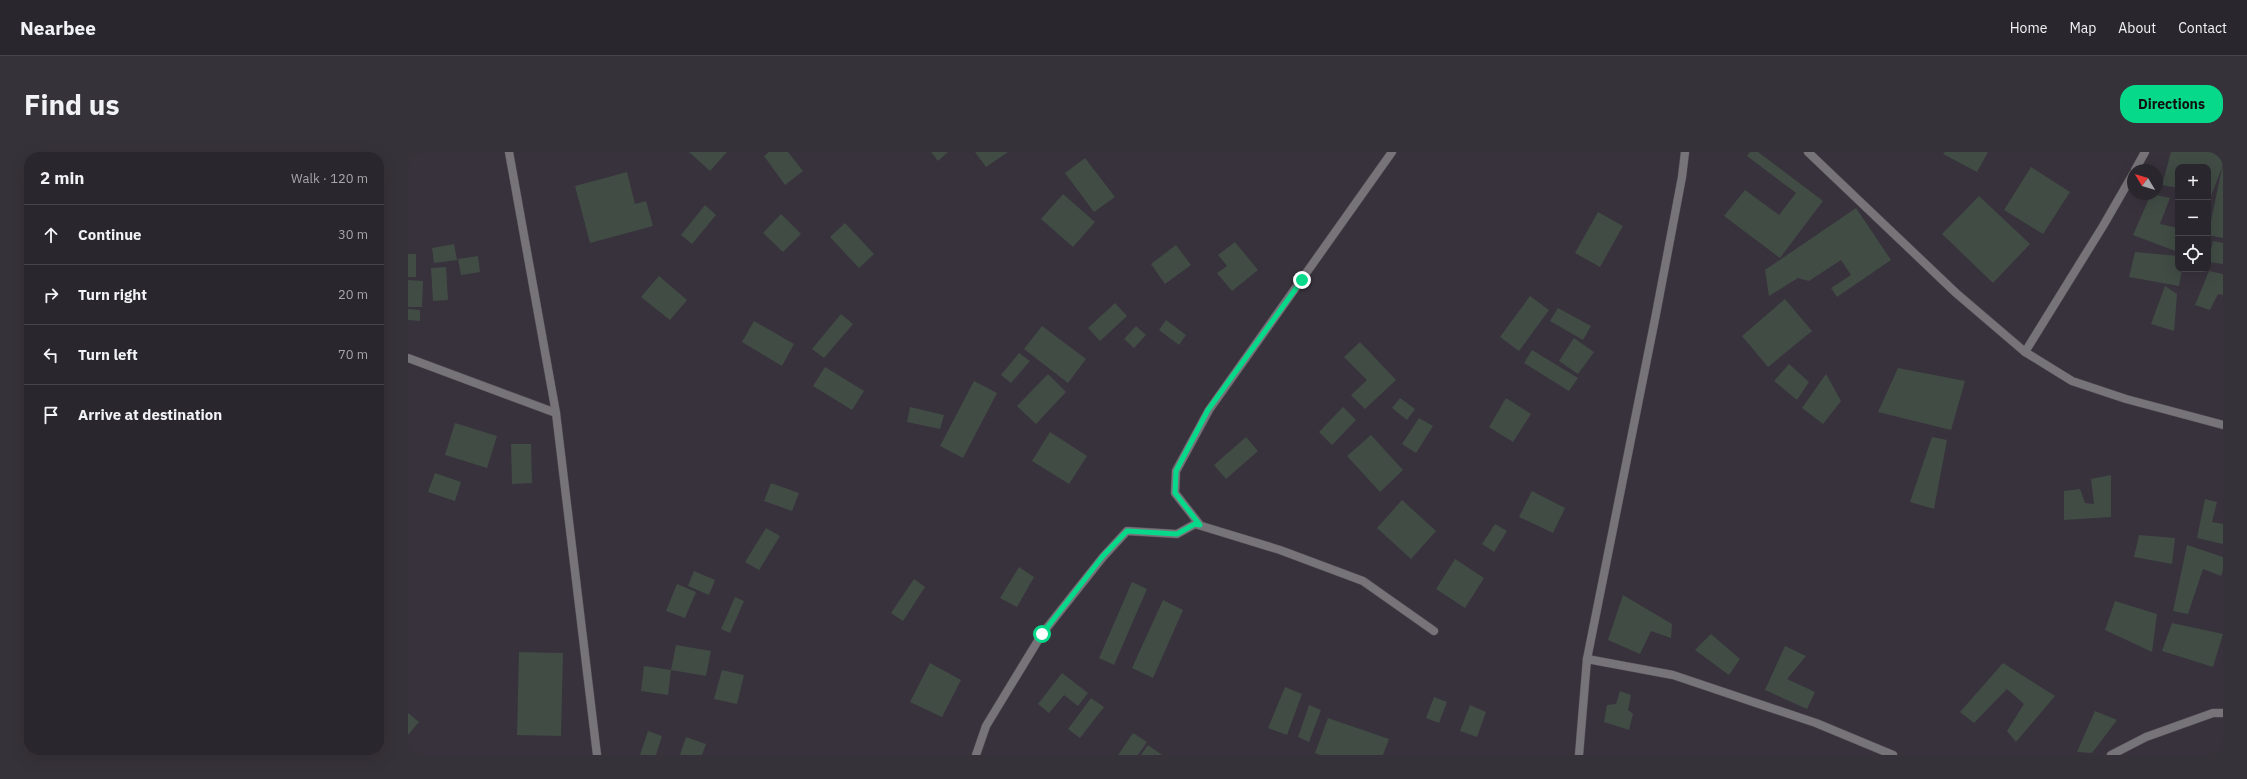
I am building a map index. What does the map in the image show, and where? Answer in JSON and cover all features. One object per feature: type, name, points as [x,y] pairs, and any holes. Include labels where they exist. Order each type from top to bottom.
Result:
[{"type":"street","points":[[509,152],[556,413],[597,755]]},
{"type":"street","points":[[1200,525],[1175,493],[1176,471],[1208,410],[1392,152]]},
{"type":"street","points":[[1579,755],[1587,659],[1656,314],[1682,177],[1685,152]]},
{"type":"street","points":[[1808,152],[1956,293],[2025,352],[2072,381],[2126,399],[2223,425]]},
{"type":"street","points":[[2138,164],[2145,152]]},
{"type":"street","points":[[2025,352],[2127,184]]},
{"type":"street","points":[[408,358],[556,413]]},
{"type":"street","points":[[976,755],[986,726],[1042,634],[1103,556],[1127,531],[1177,534],[1195,524],[1280,550],[1363,581],[1434,631]]},
{"type":"street","points":[[1587,659],[1673,675],[1816,723],[1893,755]]},
{"type":"street","points":[[2111,755],[2146,737],[2212,713],[2223,713]]},
{"type":"building","points":[[689,152],[727,152],[710,171]]},
{"type":"building","points":[[769,152],[788,152],[803,171],[785,185],[764,156]]},
{"type":"building","points":[[931,152],[948,152],[938,161]]},
{"type":"building","points":[[975,152],[1008,152],[986,167]]},
{"type":"building","points":[[1750,152],[1758,152],[1823,201],[1780,258],[1724,216],[1745,190],[1779,215],[1796,193],[1747,156]]},
{"type":"building","points":[[1945,152],[1988,152],[1977,172],[1943,154]]},
{"type":"building","points":[[2171,152],[2223,152],[2223,165],[2211,196],[2211,164],[2175,164],[2175,187],[2163,185]]},
{"type":"building","points":[[1085,158],[1115,197],[1094,212],[1065,173]]},
{"type":"building","points":[[2031,167],[2070,192],[2043,234],[2004,210]]},
{"type":"building","points":[[2222,168],[2223,238],[2211,236],[2211,221]]},
{"type":"building","points":[[627,172],[635,204],[646,201],[653,226],[590,243],[575,186]]},
{"type":"building","points":[[1063,194],[1095,222],[1073,247],[1041,219]]},
{"type":"building","points":[[1979,196],[2030,244],[1993,283],[1942,234]]},
{"type":"building","points":[[2163,197],[2170,198],[2160,224],[2175,227],[2175,251],[2133,235],[2148,200],[2163,200]]},
{"type":"building","points":[[705,205],[716,215],[692,244],[681,235]]},
{"type":"building","points":[[1856,208],[1891,260],[1837,297],[1831,288],[1851,275],[1841,260],[1809,281],[1798,278],[1769,296],[1765,270]]},
{"type":"building","points":[[1598,212],[1623,226],[1600,267],[1575,253]]},
{"type":"building","points":[[781,214],[801,234],[783,252],[763,233]]},
{"type":"building","points":[[845,223],[874,254],[859,268],[830,237]]},
{"type":"building","points":[[2213,241],[2223,243],[2223,264],[2211,262],[2211,249]]},
{"type":"building","points":[[1235,242],[1258,270],[1232,291],[1217,273],[1227,266],[1218,255]]},
{"type":"building","points":[[454,244],[457,260],[434,263],[432,248]]},
{"type":"building","points":[[1176,245],[1191,265],[1165,284],[1151,264]]},
{"type":"building","points":[[2135,252],[2175,256],[2175,272],[2181,272],[2179,286],[2129,277]]},
{"type":"building","points":[[408,254],[416,254],[416,277],[408,277]]},
{"type":"building","points":[[478,256],[480,272],[461,275],[458,259]]},
{"type":"building","points":[[446,267],[448,300],[433,301],[431,268]]},
{"type":"building","points":[[2209,272],[2223,274],[2223,295],[2218,294],[2210,310],[2195,305]]},
{"type":"building","points":[[659,276],[687,300],[670,320],[641,297]]},
{"type":"building","points":[[408,280],[423,281],[422,307],[408,307]]},
{"type":"building","points":[[2165,286],[2177,294],[2174,331],[2151,324]]},
{"type":"building","points":[[1530,296],[1549,310],[1519,351],[1500,337]]},
{"type":"building","points":[[1785,299],[1812,331],[1768,367],[1742,336]]},
{"type":"building","points":[[1115,303],[1127,316],[1100,341],[1088,328]]},
{"type":"building","points":[[1558,308],[1591,326],[1583,340],[1550,321]]},
{"type":"building","points":[[408,309],[420,310],[420,321],[408,320]]},
{"type":"building","points":[[841,314],[853,324],[824,358],[812,349]]},
{"type":"building","points":[[1166,320],[1186,335],[1179,345],[1159,330]]},
{"type":"building","points":[[754,321],[794,344],[782,366],[742,342]]},
{"type":"building","points":[[1042,326],[1086,359],[1068,383],[1024,349]]},
{"type":"building","points":[[1136,326],[1146,335],[1134,348],[1124,339]]},
{"type":"building","points":[[1574,338],[1594,352],[1578,374],[1559,361]]},
{"type":"building","points":[[1360,342],[1396,380],[1365,409],[1351,395],[1367,380],[1344,357]]},
{"type":"building","points":[[1532,350],[1578,378],[1569,391],[1524,363]]},
{"type":"building","points":[[1019,353],[1030,361],[1011,383],[1001,375]]},
{"type":"building","points":[[1789,364],[1809,382],[1797,400],[1774,381]]},
{"type":"building","points":[[825,367],[864,391],[852,410],[813,386]]},
{"type":"building","points":[[1898,368],[1965,381],[1951,430],[1878,412]]},
{"type":"building","points":[[1048,374],[1066,392],[1036,424],[1017,406]]},
{"type":"building","points":[[1826,374],[1841,401],[1823,424],[1802,408]]},
{"type":"building","points":[[974,381],[997,393],[963,458],[940,446]]},
{"type":"building","points":[[1400,398],[1415,409],[1407,420],[1392,408]]},
{"type":"building","points":[[1506,398],[1531,414],[1513,442],[1489,427]]},
{"type":"building","points":[[910,407],[944,415],[940,429],[907,422]]},
{"type":"building","points":[[1343,407],[1356,420],[1332,445],[1319,432]]},
{"type":"building","points":[[1419,418],[1433,426],[1416,453],[1402,444]]},
{"type":"building","points":[[455,423],[497,436],[487,468],[445,455]]},
{"type":"building","points":[[1050,432],[1087,456],[1069,484],[1032,461]]},
{"type":"building","points":[[1371,435],[1403,470],[1380,492],[1347,456]]},
{"type":"building","points":[[1246,437],[1258,451],[1226,479],[1214,465]]},
{"type":"building","points":[[1932,437],[1947,440],[1934,509],[1910,502]]},
{"type":"building","points":[[511,444],[531,444],[532,483],[512,484]]},
{"type":"building","points":[[435,473],[461,482],[455,501],[428,492]]},
{"type":"building","points":[[2111,475],[2111,517],[2064,520],[2064,491],[2080,489],[2085,503],[2094,504],[2091,479]]},
{"type":"building","points":[[771,483],[799,493],[792,511],[764,501]]},
{"type":"building","points":[[1532,491],[1565,508],[1553,533],[1519,517]]},
{"type":"building","points":[[2205,499],[2217,502],[2212,522],[2223,524],[2223,544],[2197,538]]},
{"type":"building","points":[[1402,500],[1436,531],[1411,559],[1377,528]]},
{"type":"building","points":[[1495,524],[1507,531],[1494,552],[1482,544]]},
{"type":"building","points":[[766,528],[780,536],[759,570],[745,562]]},
{"type":"building","points":[[2139,535],[2175,538],[2172,564],[2134,557]]},
{"type":"building","points":[[2187,545],[2223,557],[2223,570],[2221,576],[2203,569],[2188,614],[2173,611]]},
{"type":"building","points":[[1455,559],[1484,578],[1465,608],[1436,589]]},
{"type":"building","points":[[1019,567],[1034,577],[1017,607],[1000,598]]},
{"type":"building","points":[[694,571],[715,580],[709,595],[688,586]]},
{"type":"building","points":[[914,579],[925,587],[903,621],[891,613]]},
{"type":"building","points":[[1132,582],[1147,589],[1114,665],[1099,658]]},
{"type":"building","points":[[677,584],[696,592],[685,618],[666,611]]},
{"type":"building","points":[[1623,595],[1672,624],[1671,638],[1651,631],[1640,654],[1608,640]]},
{"type":"building","points":[[735,597],[744,601],[730,633],[721,629]]},
{"type":"building","points":[[1163,600],[1183,610],[1153,678],[1132,668]]},
{"type":"building","points":[[2115,601],[2157,614],[2152,652],[2105,630]]},
{"type":"building","points":[[2172,623],[2223,634],[2213,667],[2162,651]]},
{"type":"building","points":[[1711,634],[1740,659],[1729,675],[1695,650]]},
{"type":"building","points":[[676,645],[711,651],[706,676],[671,670]]},
{"type":"building","points":[[1785,646],[1806,656],[1787,679],[1815,692],[1807,709],[1765,690]]},
{"type":"building","points":[[519,652],[563,653],[561,736],[517,735]]},
{"type":"building","points":[[930,663],[961,680],[942,717],[910,702]]},
{"type":"building","points":[[2003,663],[2055,696],[2016,742],[2007,731],[2024,704],[2007,689],[1974,723],[1960,712]]},
{"type":"building","points":[[644,666],[671,670],[668,695],[641,691]]},
{"type":"building","points":[[722,670],[744,675],[737,704],[714,699]]},
{"type":"building","points":[[1062,673],[1088,693],[1078,706],[1064,695],[1049,713],[1038,704]]},
{"type":"building","points":[[1285,687],[1302,694],[1287,735],[1268,728]]},
{"type":"building","points":[[1620,691],[1631,695],[1628,710],[1633,714],[1629,730],[1604,722],[1607,705],[1616,704]]},
{"type":"building","points":[[1434,697],[1447,702],[1439,723],[1426,718]]},
{"type":"building","points":[[1091,698],[1104,707],[1080,738],[1068,729]]},
{"type":"building","points":[[1309,705],[1321,710],[1309,742],[1298,737]]},
{"type":"building","points":[[1470,705],[1486,712],[1477,737],[1460,731]]},
{"type":"building","points":[[2095,711],[2117,720],[2092,753],[2077,752]]},
{"type":"building","points":[[408,713],[419,722],[408,735]]},
{"type":"building","points":[[1328,718],[1389,739],[1383,755],[1320,755],[1315,753]]},
{"type":"building","points":[[648,731],[662,736],[656,755],[640,755]]},
{"type":"building","points":[[1133,733],[1147,742],[1138,755],[1118,755]]},
{"type":"building","points":[[686,737],[706,744],[702,755],[680,755]]},
{"type":"building","points":[[1148,745],[1162,755],[1141,755]]},
{"type":"route","points":[[1042,634],[1103,556],[1127,531],[1177,534],[1195,524],[1200,525],[1175,493],[1176,471],[1208,410],[1302,280]]}]
